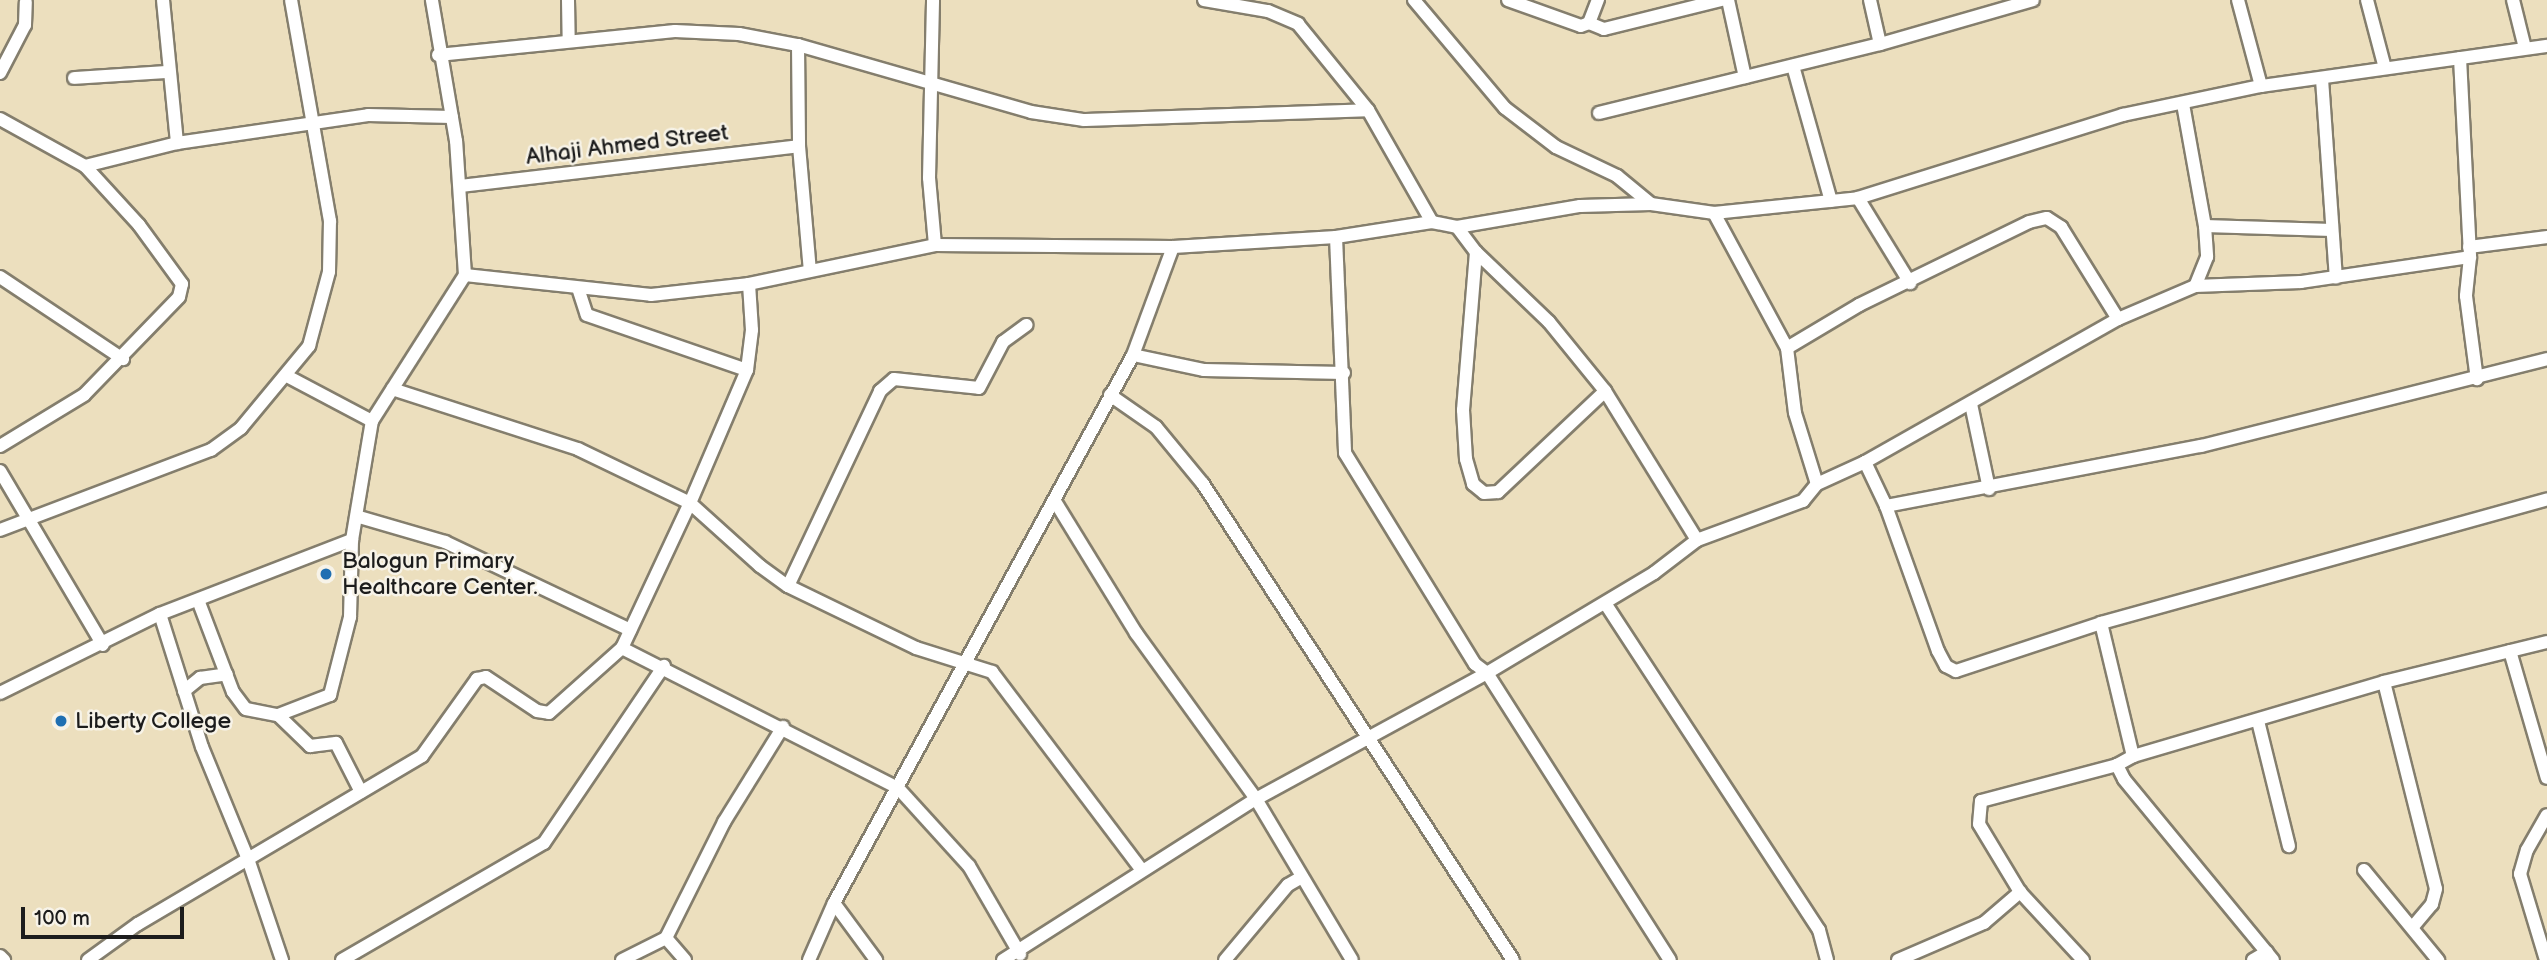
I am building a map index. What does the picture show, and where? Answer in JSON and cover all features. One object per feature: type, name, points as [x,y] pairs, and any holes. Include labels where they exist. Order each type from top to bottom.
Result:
[{"type":"street","points":[[163,0],[177,143]]},
{"type":"street","points":[[0,530],[211,450],[241,428],[288,376],[317,327],[329,272],[330,221],[316,122],[291,0]]},
{"type":"street","points":[[198,600],[227,674],[246,709],[278,715],[330,695],[350,617],[352,540],[359,517],[372,421],[465,275],[460,186],[452,117],[438,55],[432,0]]},
{"type":"street","points":[[568,0],[569,39]]},
{"type":"street","points":[[933,0],[929,178],[935,245]]},
{"type":"street","points":[[1204,0],[1268,11],[1298,24],[1367,110],[1432,222]]},
{"type":"street","points":[[1415,0],[1428,5],[1505,108],[1556,148],[1617,176],[1651,204]]},
{"type":"street","points":[[1508,0],[1577,26],[1589,23],[1604,29],[1721,0]]},
{"type":"street","points":[[1589,23],[1598,0]]},
{"type":"street","points":[[1728,0],[1745,77]]},
{"type":"street","points":[[1871,0],[1880,44]]},
{"type":"street","points":[[1599,113],[1880,44],[2011,4],[2033,0]]},
{"type":"street","points":[[2238,0],[2261,86]]},
{"type":"street","points":[[2367,0],[2385,68]]},
{"type":"street","points":[[2513,0],[2525,48]]},
{"type":"street","points":[[0,74],[25,25],[26,2]]},
{"type":"street","points":[[438,55],[569,39],[675,31],[739,34],[798,45],[1031,112],[1084,120],[1367,110]]},
{"type":"street","points":[[798,45],[799,146],[810,271]]},
{"type":"street","points":[[465,275],[651,295],[749,284],[935,245],[1173,247],[1336,237],[1432,222],[1457,227],[1580,206],[1651,204],[1714,213],[1832,201],[1858,198],[2123,115],[2261,86],[2547,46]]},
{"type":"street","points":[[2460,58],[2469,252],[2466,296],[2477,379]]},
{"type":"street","points":[[1793,66],[1832,201]]},
{"type":"street","points":[[75,78],[168,72]]},
{"type":"street","points":[[2322,79],[2336,278]]},
{"type":"street","points":[[2183,104],[2206,226],[2207,257],[2195,286]]},
{"type":"street","points":[[85,166],[177,143],[316,122],[407,113],[452,117]]},
{"type":"street","points":[[0,118],[85,166],[139,225],[182,284],[179,297],[123,359],[84,395],[0,446]]},
{"type":"street","name":"Alhaji Ahmed Street","points":[[460,186],[799,146]]},
{"type":"street","points":[[1858,198],[1910,283]]},
{"type":"street","points":[[1714,213],[1787,348],[1795,413],[1817,484]]},
{"type":"street","points":[[1787,348],[1859,305],[1910,283],[2029,222],[2047,218],[2061,227],[2118,319]]},
{"type":"street","points":[[2206,226],[2332,230]]},
{"type":"street","points":[[1457,227],[1476,252],[1549,322],[1605,391],[1698,540]]},
{"type":"street","points":[[1336,237],[1344,373],[1345,453],[1475,664],[1487,673],[1670,960]]},
{"type":"street","points":[[1003,960],[1020,954],[1142,870],[1256,799],[1367,735],[1487,673],[1605,603],[1698,540],[1803,501],[1817,484],[1865,462],[1971,404],[2118,319],[2195,286],[2336,278],[2547,237]]},
{"type":"street","points":[[809,960],[834,903],[965,660],[1056,503],[1133,355],[1173,247]]},
{"type":"street","points":[[1476,252],[1463,410],[1466,459],[1474,484],[1484,493],[1498,492],[1605,391]]},
{"type":"street","points":[[0,277],[123,359]]},
{"type":"street","points":[[88,960],[138,923],[422,756],[477,679],[486,677],[537,711],[549,713],[622,648],[690,503],[747,370],[752,330],[749,284]]},
{"type":"street","points":[[578,288],[587,315],[747,370]]},
{"type":"street","points":[[788,586],[880,391],[894,379],[979,388],[1003,342],[1026,325]]},
{"type":"street","points":[[1133,355],[1204,370],[1344,373]]},
{"type":"street","points":[[1886,506],[1989,489],[2201,446],[2477,379],[2547,359]]},
{"type":"street","points":[[288,376],[372,421]]},
{"type":"street","points":[[392,389],[578,449],[690,503],[760,566],[788,586],[916,648],[965,660],[992,672],[1142,870]]},
{"type":"street","points":[[1111,395],[1156,427],[1203,484],[1513,960]]},
{"type":"street","points":[[1971,404],[1989,489]]},
{"type":"street","points":[[1865,462],[1886,506],[1946,666],[1956,671],[2101,623],[2547,499]]},
{"type":"street","points":[[0,471],[103,645]]},
{"type":"street","points":[[1056,503],[1136,633],[1256,799],[1352,960]]},
{"type":"street","points":[[359,517],[444,542],[630,630]]},
{"type":"street","points":[[0,693],[103,645],[160,614],[352,540]]},
{"type":"street","points":[[1605,603],[1819,930],[1827,960]]},
{"type":"street","points":[[160,614],[184,691],[248,859],[282,960]]},
{"type":"street","points":[[2101,623],[2133,756]]},
{"type":"street","points":[[2083,960],[2020,892],[1979,824],[1981,801],[2117,765],[2133,756],[2384,682],[2547,642]]},
{"type":"street","points":[[622,648],[664,666],[898,788],[969,866],[1020,954]]},
{"type":"street","points":[[2510,651],[2547,778]]},
{"type":"street","points":[[342,960],[544,843],[664,666]]},
{"type":"street","points":[[184,691],[200,678],[227,674]]},
{"type":"street","points":[[2384,682],[2436,889],[2432,904],[2413,927]]},
{"type":"street","points":[[278,715],[310,746],[336,743],[360,792]]},
{"type":"street","points":[[2258,721],[2289,846]]},
{"type":"street","points":[[622,960],[666,938],[724,822],[783,727]]},
{"type":"street","points":[[2117,765],[2124,779],[2270,956],[2253,960]]},
{"type":"street","points":[[2546,960],[2520,874],[2527,850],[2547,815]]},
{"type":"street","points":[[2364,870],[2438,960]]},
{"type":"street","points":[[1225,960],[1288,885],[1302,877]]},
{"type":"street","points":[[1898,960],[1984,923],[2020,892]]},
{"type":"street","points":[[834,903],[876,960]]},
{"type":"street","points":[[666,938],[685,960]]},
{"type":"street","points":[[0,956],[4,960]]},
{"type":"place","name":"Balogun Primary Healthcare Center.","points":[[326,574]]},
{"type":"place","name":"Liberty College","points":[[61,721]]}]
